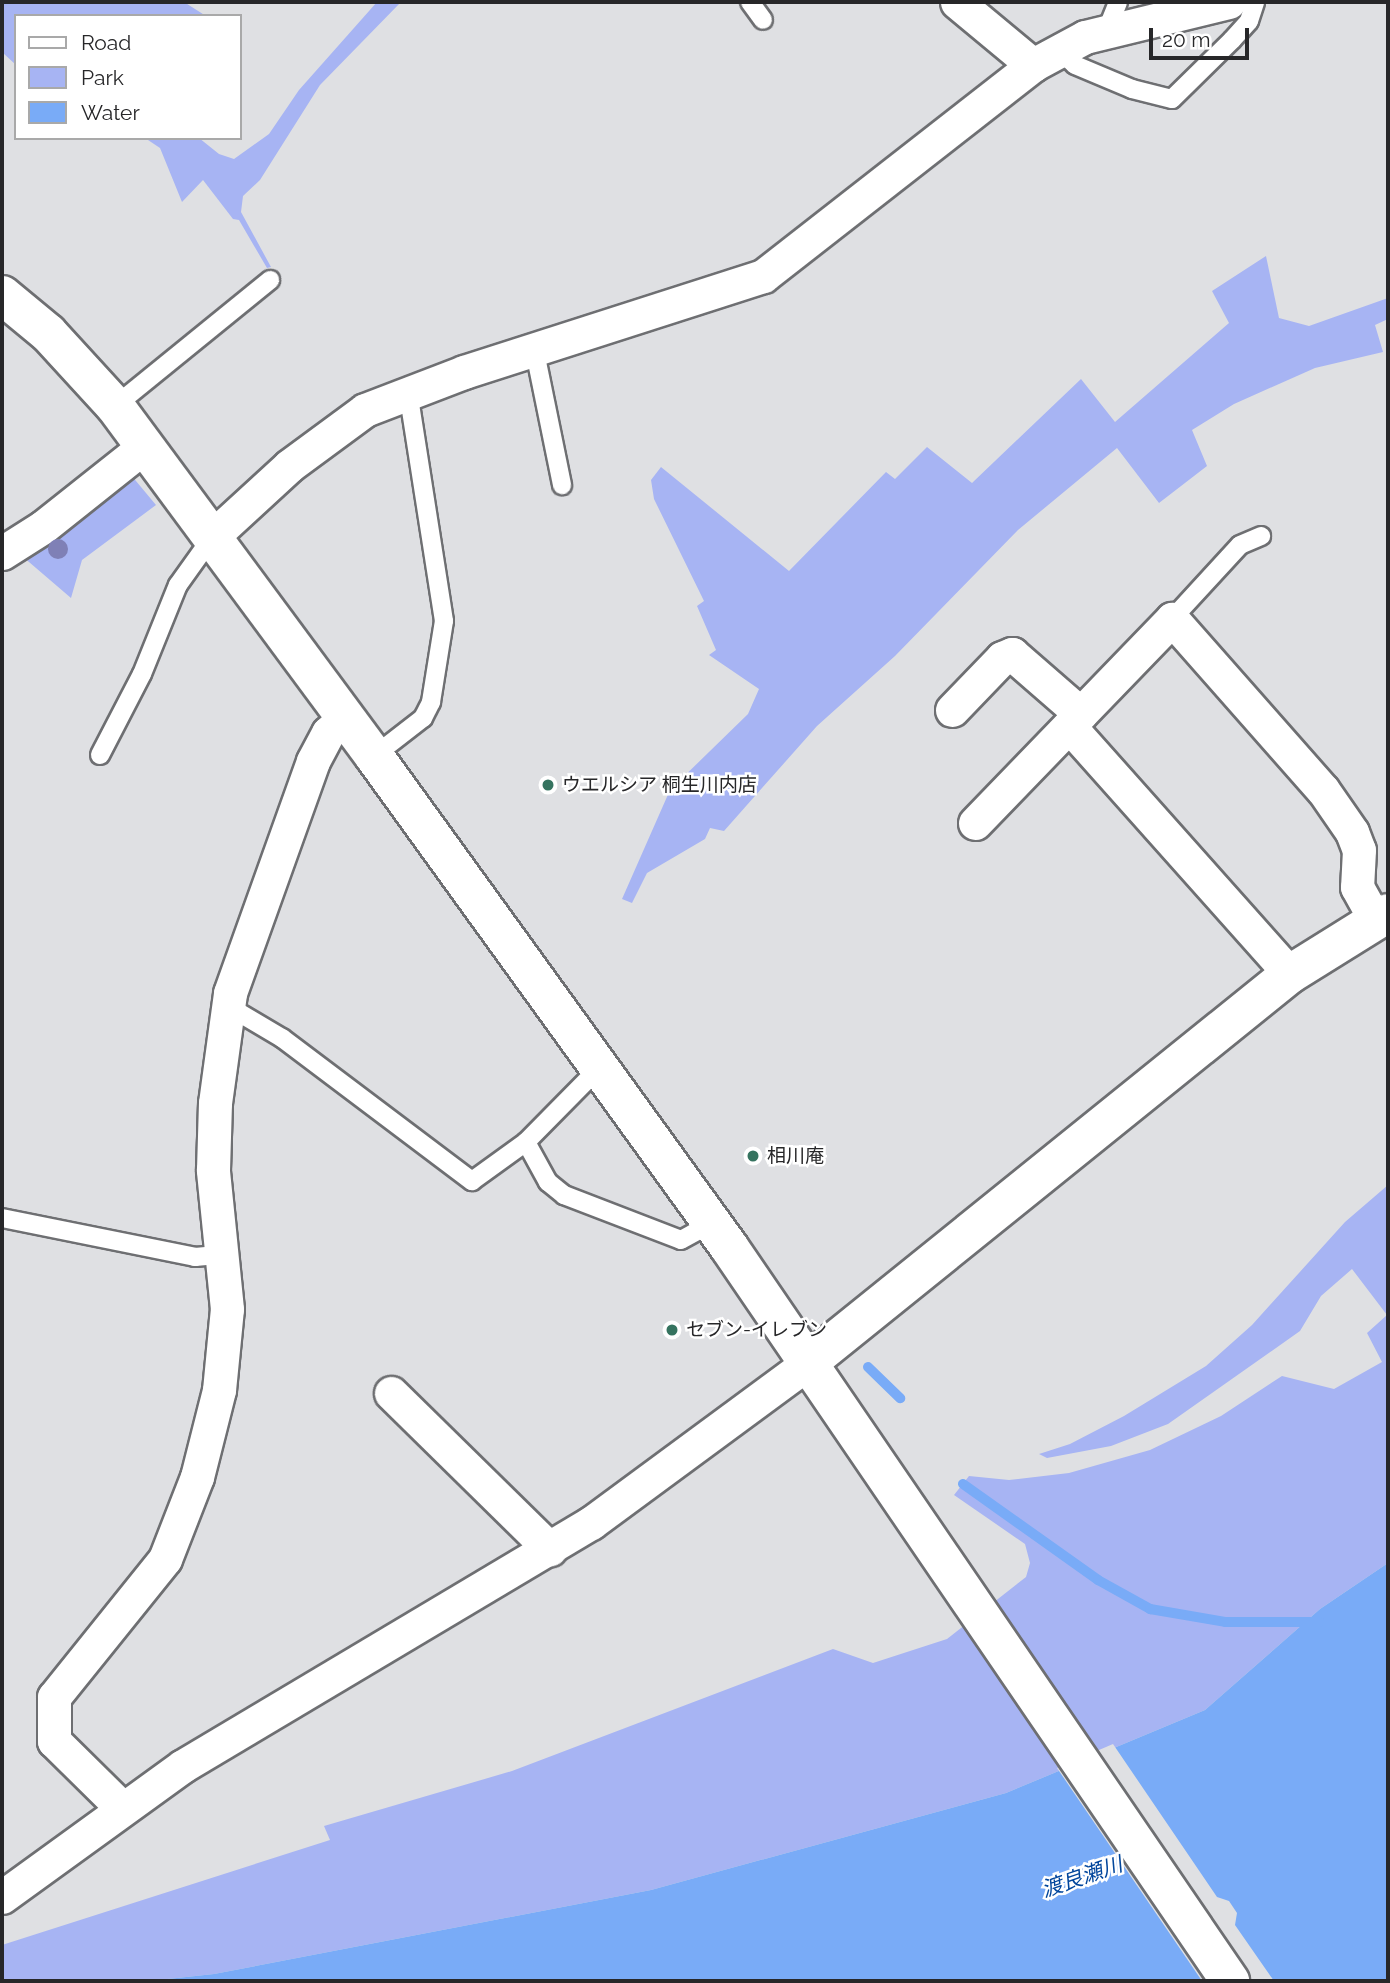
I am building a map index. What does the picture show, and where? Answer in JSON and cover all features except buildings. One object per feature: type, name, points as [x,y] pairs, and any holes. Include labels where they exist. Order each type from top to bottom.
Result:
[{"type":"street","points":[[957,2],[1046,57]]},
{"type":"street","points":[[213,536],[340,424],[408,392],[764,276],[1046,57],[1106,32],[1229,2]]},
{"type":"street","points":[[2,295],[48,333],[115,406],[374,756],[712,1223],[1230,1981]]},
{"type":"street","points":[[2,553],[43,527],[145,446]]},
{"type":"street","points":[[2,1896],[121,1807],[550,1549],[809,1362],[1290,974],[1382,916],[1357,887],[1359,850],[1352,832],[1323,790],[1172,619],[975,823]]},
{"type":"street","points":[[952,710],[1002,658],[1012,654],[1075,720],[1290,974]]},
{"type":"street","points":[[121,1807],[54,1741],[54,1698],[165,1559],[197,1477],[221,1363],[227,1309],[214,1209],[215,1103],[228,1006],[313,761],[328,733],[345,717]]},
{"type":"street","points":[[391,1393],[550,1549]]},
{"type":"lane","points":[[750,2],[764,20]]},
{"type":"lane","points":[[1106,32],[1118,2]]},
{"type":"lane","points":[[1046,57],[1075,65],[1132,89],[1172,99],[1249,21],[1255,2]]},
{"type":"lane","points":[[115,406],[270,280]]},
{"type":"lane","points":[[535,352],[562,485]]},
{"type":"lane","points":[[374,756],[423,718],[431,702],[444,621],[408,392]]},
{"type":"lane","points":[[100,755],[142,674],[178,585],[213,536]]},
{"type":"lane","points":[[1172,619],[1240,545],[1261,536]]},
{"type":"lane","points":[[228,1006],[282,1038],[468,1180],[476,1180],[526,1142],[600,1067]]},
{"type":"lane","points":[[526,1142],[548,1182],[564,1195],[681,1240],[712,1223]]},
{"type":"lane","points":[[2,1218],[195,1256],[220,1255]]},
{"type":"green space","points":[[2,2],[184,2],[203,14],[14,14],[14,63],[2,52]]},
{"type":"green space","points":[[377,2],[401,2],[320,85],[260,180],[243,196],[241,212],[271,267],[267,268],[239,220],[233,219],[203,180],[182,202],[160,148],[148,140],[202,140],[219,154],[234,159],[269,134],[299,90]]},
{"type":"green space","points":[[1266,256],[1279,318],[1309,326],[1388,298],[1388,319],[1375,325],[1383,352],[1315,368],[1234,404],[1192,430],[1207,466],[1159,503],[1117,448],[1018,530],[895,656],[817,726],[724,831],[710,828],[705,839],[647,873],[632,903],[622,899],[670,790],[748,714],[759,689],[709,655],[716,650],[697,606],[704,601],[654,499],[651,480],[661,467],[789,571],[886,472],[895,479],[927,447],[972,483],[1081,379],[1115,422],[1229,323],[1212,291]]},
{"type":"green space","points":[[131,475],[156,505],[82,560],[71,598],[22,556]]},
{"type":"green space","points":[[1388,1185],[1388,1563],[1320,1609],[1205,1710],[1006,1793],[651,1890],[214,1974],[149,1981],[2,1981],[2,1945],[330,1840],[324,1826],[512,1771],[833,1649],[873,1663],[947,1639],[1026,1577],[1030,1563],[1025,1544],[954,1495],[969,1476],[1009,1480],[1069,1473],[1150,1450],[1221,1416],[1282,1376],[1334,1389],[1382,1362],[1367,1333],[1387,1315],[1352,1269],[1321,1296],[1300,1331],[1168,1424],[1111,1446],[1047,1458],[1039,1454],[1070,1444],[1124,1416],[1206,1366],[1252,1325],[1345,1222]]},
{"type":"water","name":"渡良瀬川","points":[[1388,1563],[1388,1981],[149,1981],[214,1974],[651,1890],[1006,1793],[1205,1710],[1320,1609]]},
{"type":"pier","points":[[1113,1744],[1217,1897],[1229,1901],[1237,1913],[1235,1925],[1274,1981],[1202,1981],[1057,1768]]},
{"type":"waterway","points":[[868,1367],[900,1398]]},
{"type":"waterway","points":[[963,1484],[1098,1580],[1150,1609],[1225,1622],[1319,1622]]},
{"type":"place","name":"ウエルシア 桐生川内店","points":[[548,785]]},
{"type":"place","name":"相川庵","points":[[753,1156]]},
{"type":"place","name":"セブン-イレブン","points":[[672,1330]]}]
